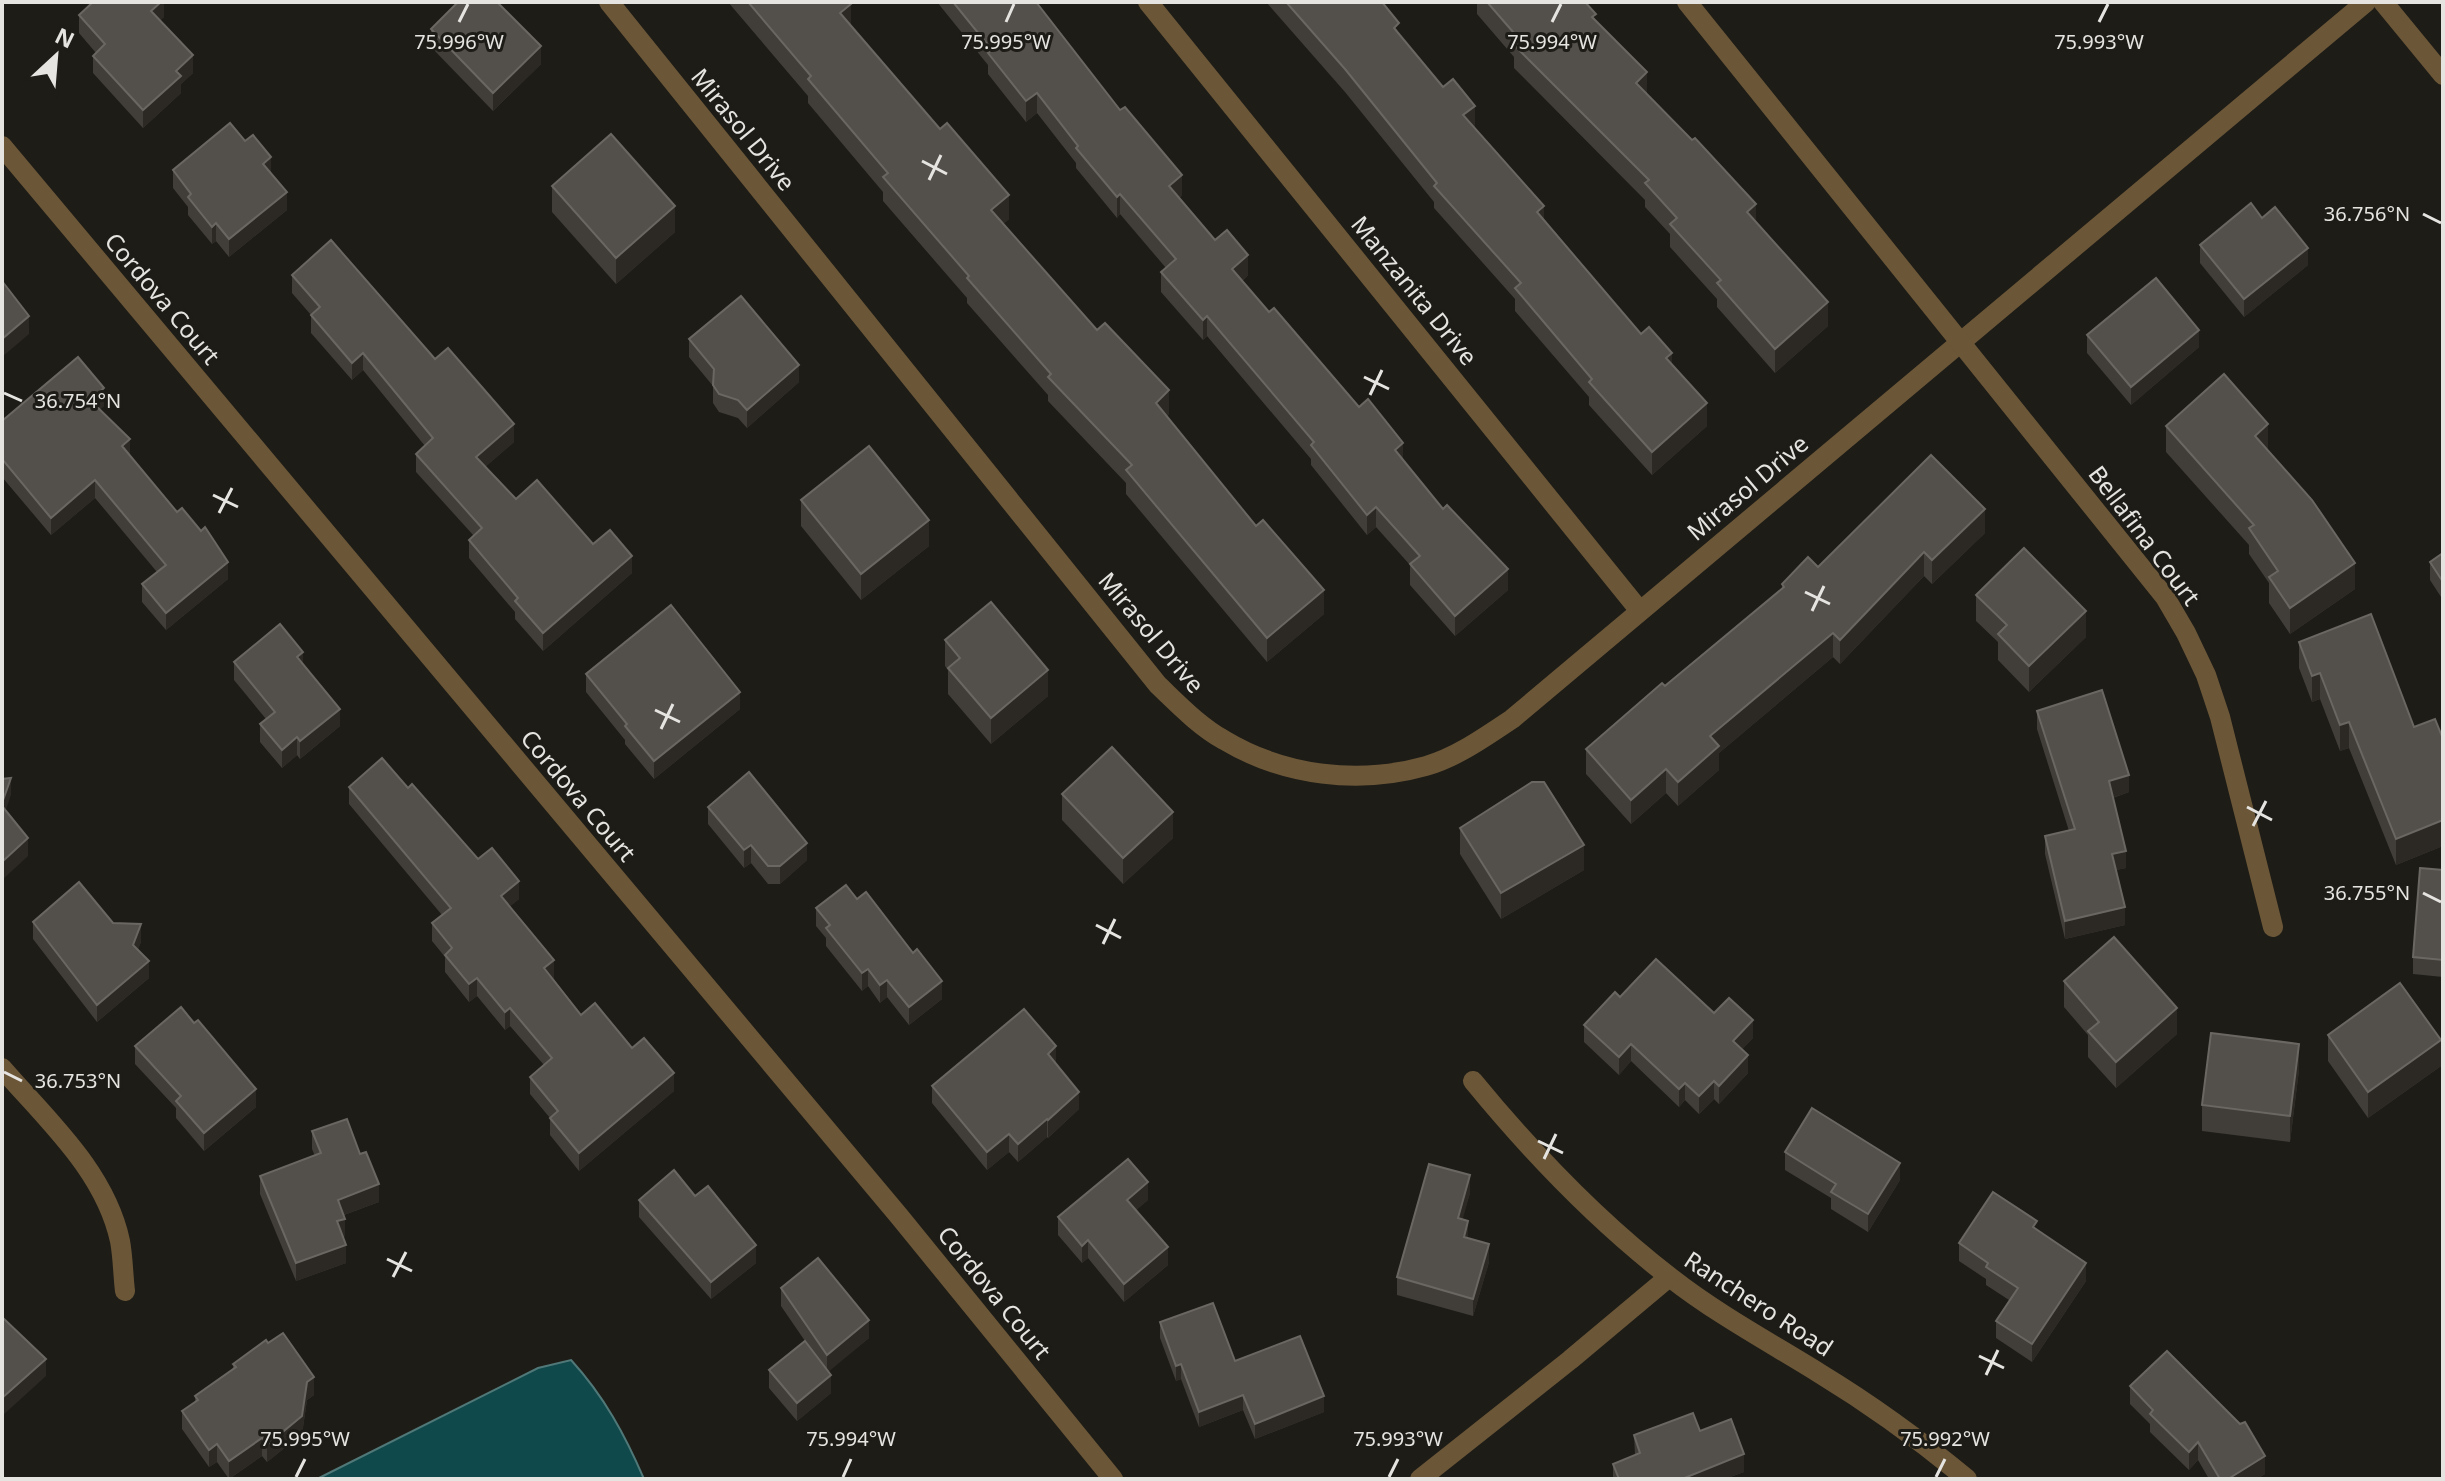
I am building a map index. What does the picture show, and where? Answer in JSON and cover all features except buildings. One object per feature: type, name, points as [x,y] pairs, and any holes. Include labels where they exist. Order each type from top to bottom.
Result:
[{"type":"street","name":"Mirasol Drive","points":[[609,2],[1158,685],[1190,716],[1223,740],[1259,758],[1301,770],[1344,777],[1387,775],[1428,765],[1469,747],[1512,719],[2366,2]]},
{"type":"street","name":"Manzanita Drive","points":[[1148,2],[1640,611]]},
{"type":"street","points":[[1687,2],[1960,342]]},
{"type":"street","points":[[2383,2],[2443,75]]},
{"type":"street","name":"Cordova Court","points":[[2,146],[899,1216],[1113,1479]]},
{"type":"street","name":"Bellafina Court","points":[[1960,342],[2138,562],[2165,597],[2186,633],[2206,675],[2220,717],[2273,927]]},
{"type":"street","points":[[2,1068],[80,1157],[103,1193],[120,1241],[125,1291]]},
{"type":"street","name":"Ranchero Road","points":[[1473,1081],[1514,1131],[1582,1201],[1669,1277],[1822,1375],[1936,1453],[1967,1479]]},
{"type":"street","points":[[1420,1479],[1669,1277]]},
{"type":"water","points":[[571,1360],[613,1416],[644,1479],[317,1479],[538,1368]]}]
